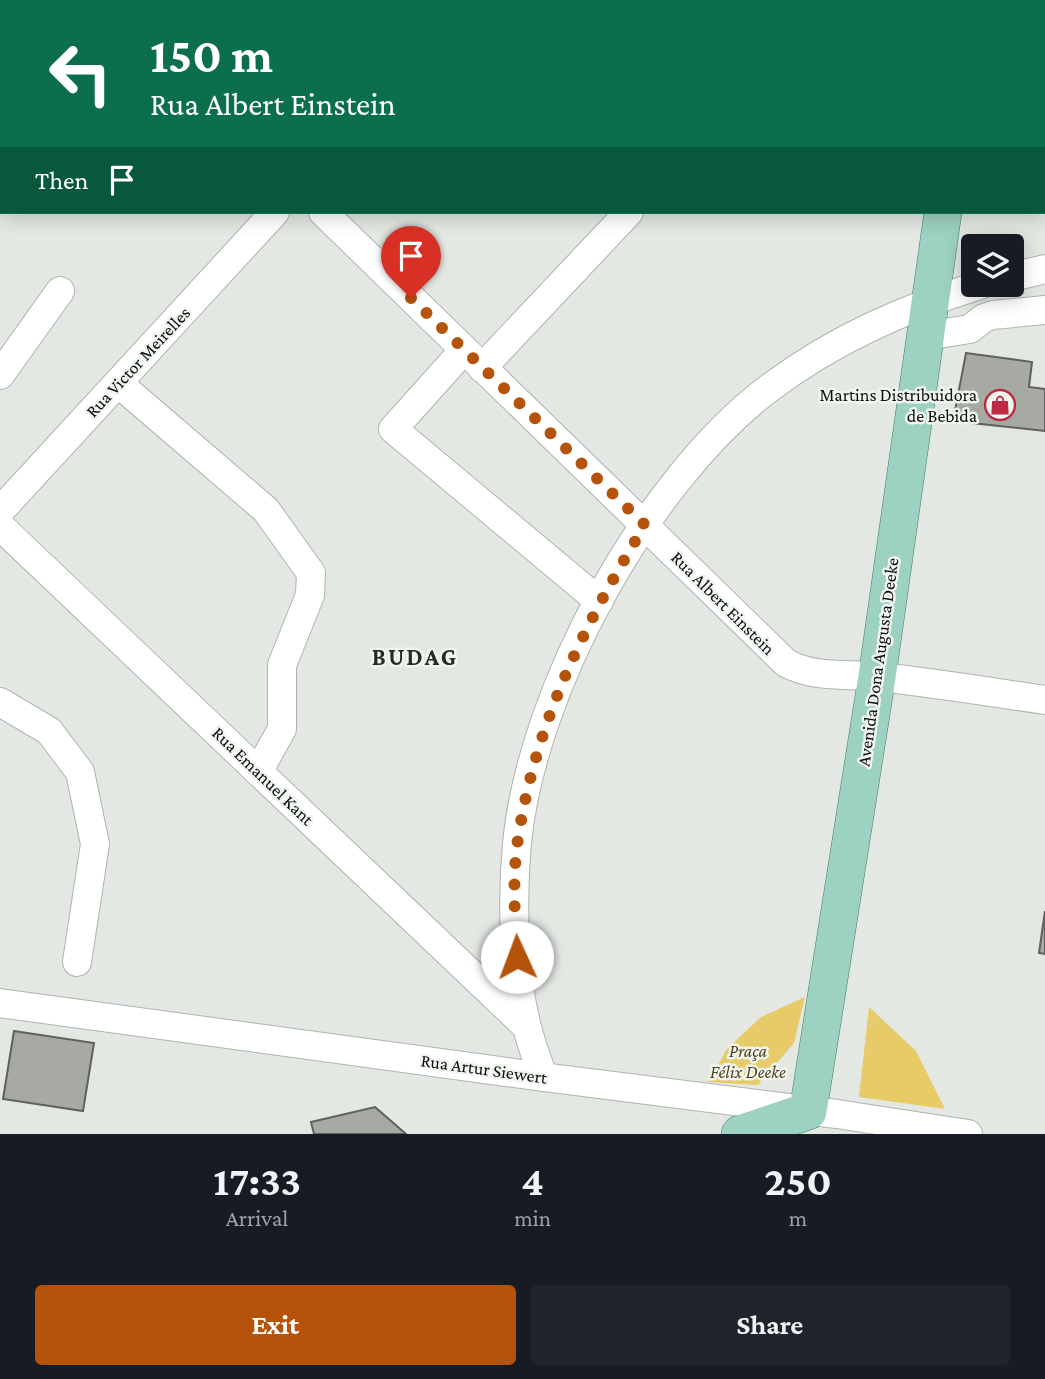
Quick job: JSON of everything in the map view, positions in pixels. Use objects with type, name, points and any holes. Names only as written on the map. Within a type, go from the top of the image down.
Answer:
[{"type":"main road","name":"Avenida Dona Augusta Deeke","points":[[808,1111],[877,677],[943,214]]},
{"type":"main road","points":[[740,1134],[808,1111]]},
{"type":"street","name":"Rua Victor Meirelles","points":[[0,511],[273,214]]},
{"type":"street","name":"Rua Albert Einstein","points":[[325,214],[786,663],[820,675],[877,677],[1045,700]]},
{"type":"street","points":[[599,601],[393,429],[473,359],[627,214]]},
{"type":"street","points":[[1024,274],[1045,269]]},
{"type":"street","points":[[0,375],[60,291]]},
{"type":"street","points":[[928,318],[961,297]]},
{"type":"street","points":[[543,1077],[526,1026],[519,981],[516,932],[517,842],[532,768],[547,718],[599,601],[645,525],[669,490],[713,438],[766,391],[817,355],[871,325],[928,318],[970,329],[984,318],[993,315],[1045,310]]},
{"type":"street","points":[[118,383],[267,510],[311,573],[310,595],[282,665],[282,729],[258,772]]},
{"type":"street","name":"Rua Emanuel Kant","points":[[0,526],[526,1026]]},
{"type":"street","points":[[0,702],[49,731],[80,772],[95,844],[77,962]]},
{"type":"street","name":"Rua Artur Siewert","points":[[0,1003],[968,1134]]},
{"type":"green space","name":"Praça Félix Deeke","points":[[805,997],[794,1043],[758,1085],[708,1082],[727,1049],[761,1017]]},
{"type":"green space","points":[[869,1007],[916,1051],[945,1109],[859,1097]]},
{"type":"building","name":"Martins Distribuidora de Bebida","points":[[966,353],[1032,362],[1029,387],[1045,389],[1045,431],[953,421]]},
{"type":"building","points":[[1045,911],[1045,954],[1039,953]]},
{"type":"building","points":[[14,1031],[94,1043],[83,1111],[3,1099]]},
{"type":"building","points":[[375,1107],[406,1134],[314,1134],[311,1122]]},
{"type":"place","name":"Martins Distribuidora de Bebida","points":[[1000,405]]},
{"type":"district","name":"BUDAG","points":[[415,656]]},
{"type":"route","points":[[411,298],[645,525],[599,601],[571,661],[547,718],[532,768],[517,842],[517,957]]}]
